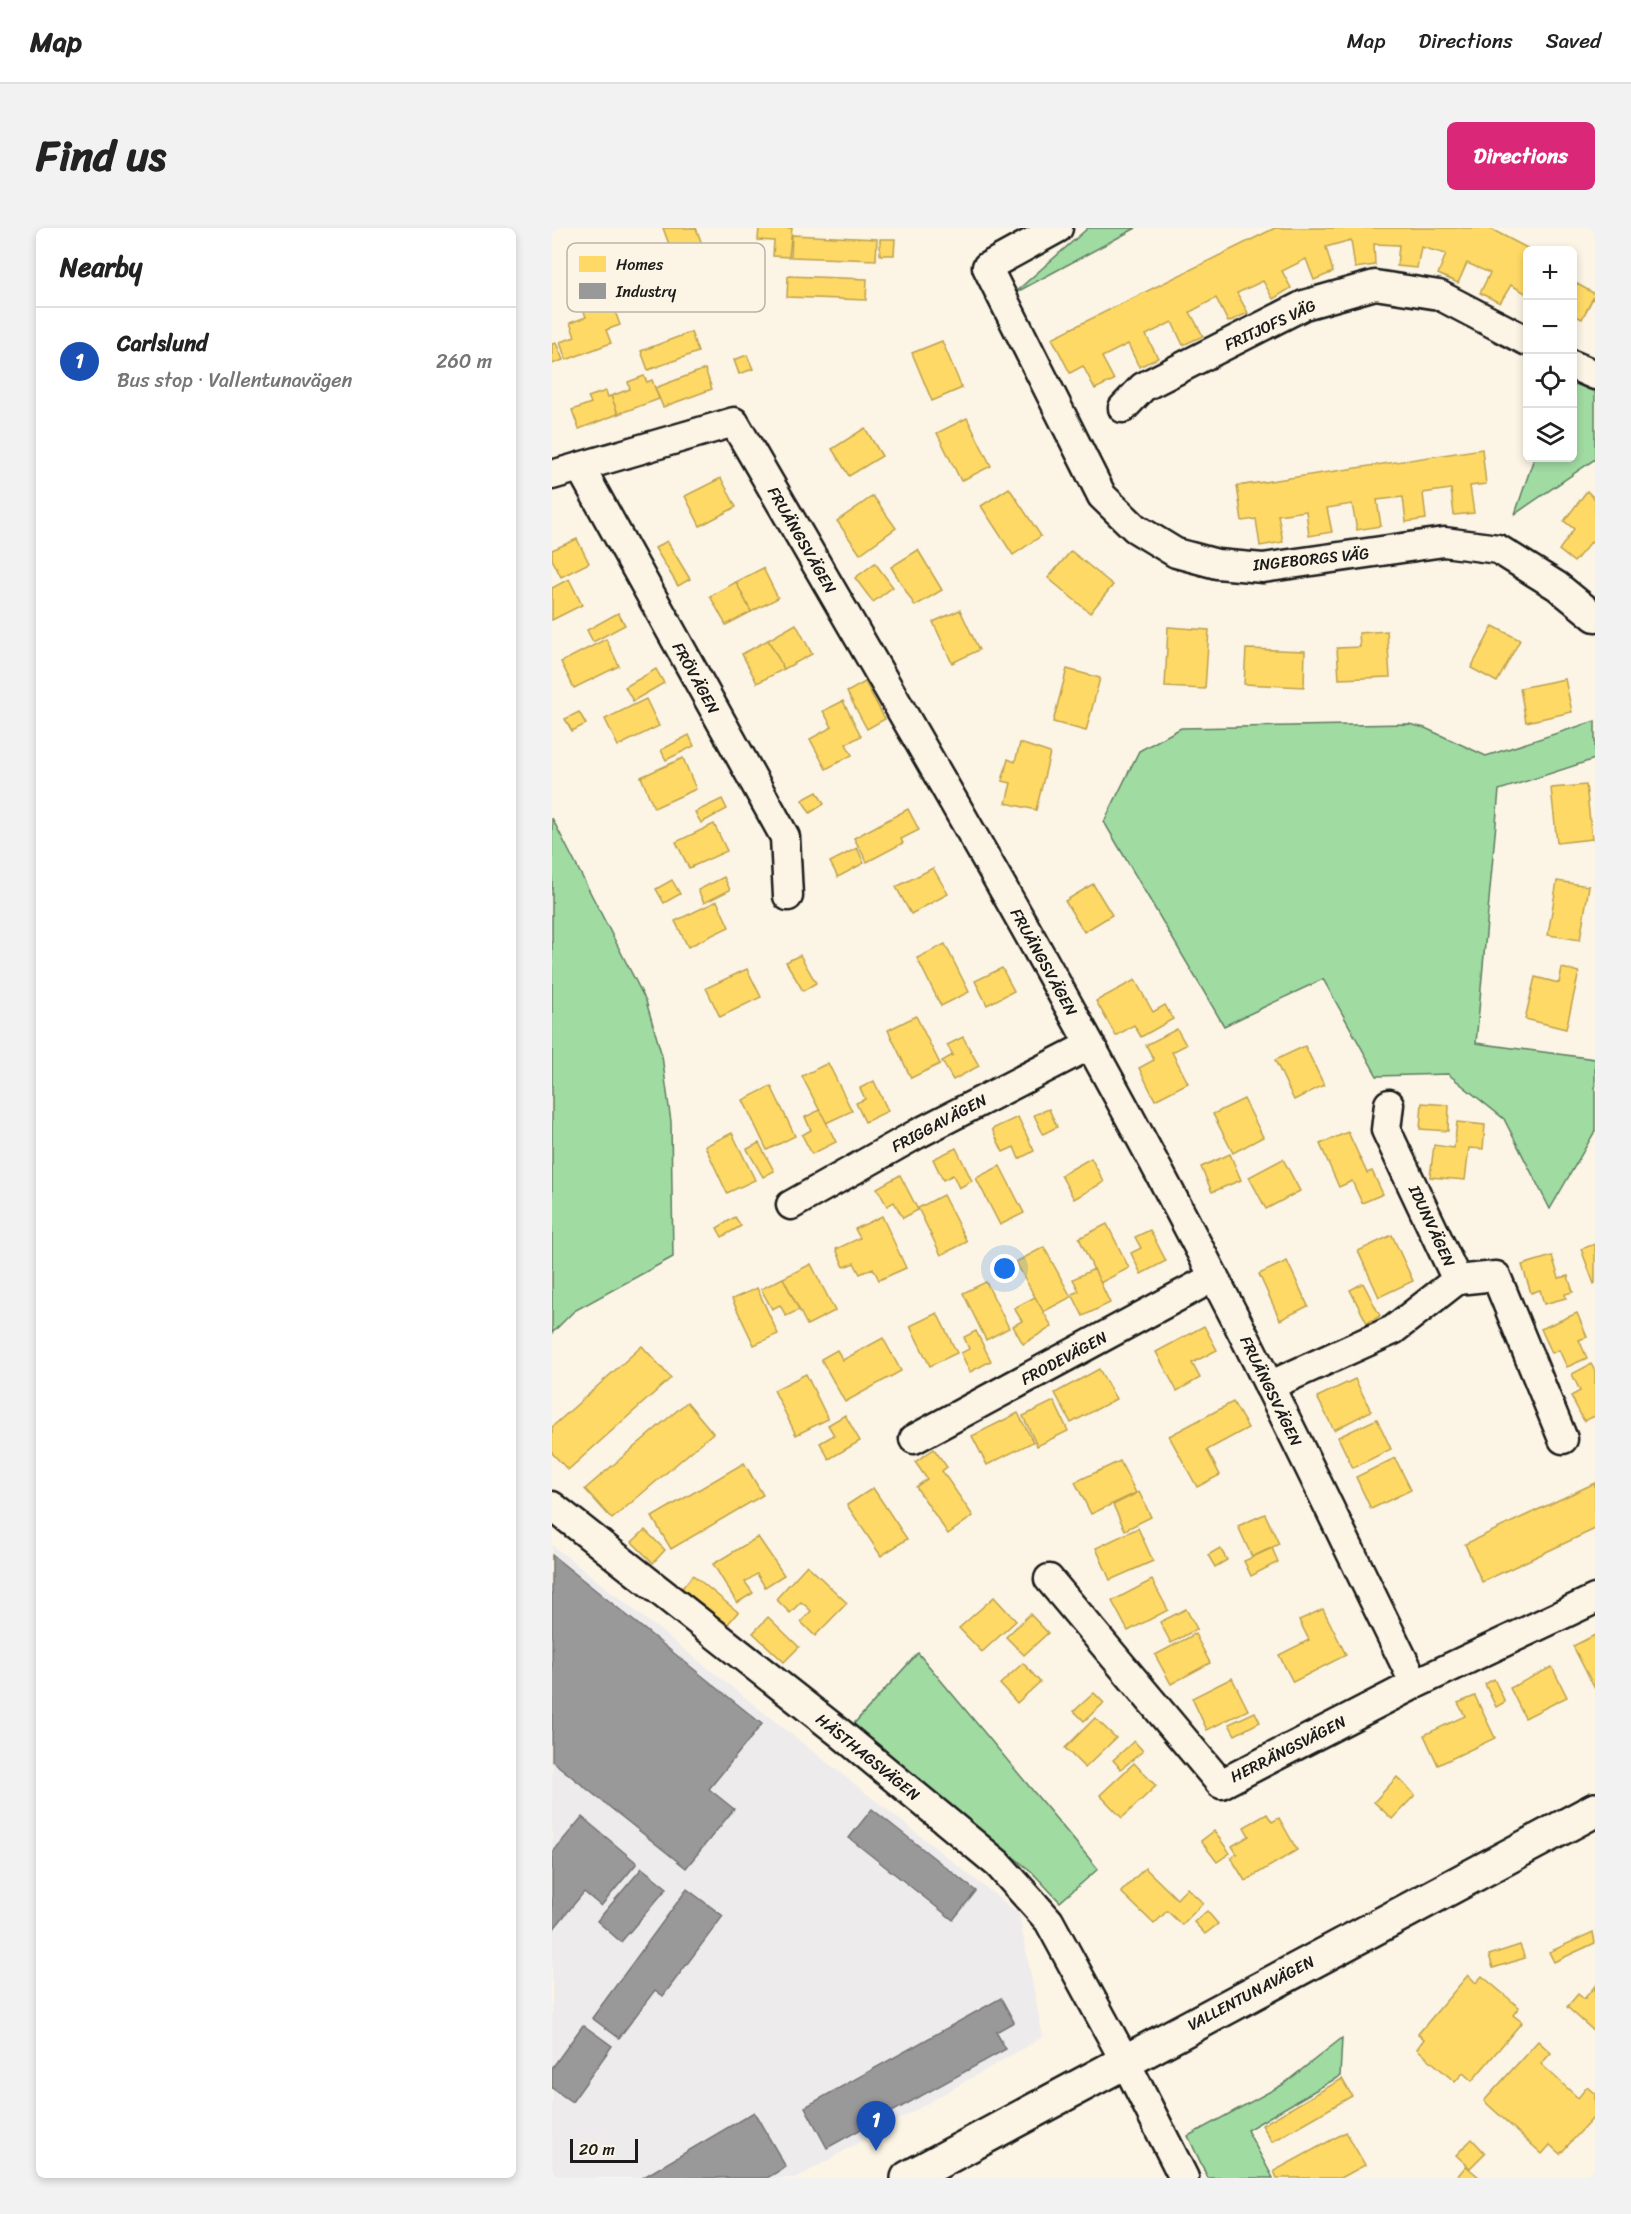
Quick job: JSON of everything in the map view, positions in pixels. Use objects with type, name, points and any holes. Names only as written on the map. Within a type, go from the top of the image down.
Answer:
[{"type":"main road","name":"VALLENTUNAVÄGEN","points":[[908,2178],[1595,1810]]},
{"type":"street","name":"INGEBORGS VÄG","points":[[1058,228],[987,267],[1102,496],[1134,528],[1176,553],[1217,564],[1263,568],[1444,542],[1498,549],[1557,586],[1595,617]]},
{"type":"street","name":"FRITJOFS VÄG","points":[[1123,408],[1143,387],[1304,305],[1375,285],[1439,295],[1523,339]]},
{"type":"street","points":[[1577,367],[1595,375]]},
{"type":"street","name":"FRUÄNGSVÄGEN","points":[[552,475],[734,422],[957,807],[1090,1045],[1214,1277],[1415,1684]]},
{"type":"street","name":"FRÖVÄGEN","points":[[579,467],[785,837],[788,896]]},
{"type":"street","name":"FRIGGAVÄGEN","points":[[791,1205],[917,1134],[1090,1045]]},
{"type":"street","name":"IDUNVÄGEN","points":[[1269,1386],[1393,1330],[1457,1280],[1386,1130],[1389,1104]]},
{"type":"street","points":[[1457,1280],[1496,1275],[1563,1439]]},
{"type":"street","name":"FRODEVÄGEN","points":[[914,1439],[1214,1277]]},
{"type":"street","name":"HÄSTHAGSVÄGEN","points":[[552,1506],[840,1733],[998,1864],[1049,1921],[1125,2061],[1184,2178]]},
{"type":"street","name":"HERRÄNGSVÄGEN","points":[[1049,1579],[1221,1784],[1415,1684],[1595,1599]]},
{"type":"shaded area","points":[[552,1545],[1019,1914],[1043,2037],[797,2178],[552,2178]]},
{"type":"green space","points":[[1088,228],[1136,228],[1013,294]]},
{"type":"green space","points":[[1580,376],[1595,385],[1595,459],[1515,514],[1533,462],[1577,462],[1577,381]]},
{"type":"green space","points":[[1595,721],[1595,759],[1499,790],[1476,1043],[1595,1059],[1595,1131],[1550,1209],[1504,1119],[1448,1074],[1377,1076],[1323,979],[1224,1026],[1104,822],[1139,751],[1181,728],[1409,724],[1425,728],[1486,756]]},
{"type":"green space","points":[[552,818],[646,1001],[662,1056],[671,1122],[673,1257],[574,1311],[552,1333]]},
{"type":"green space","points":[[918,1653],[1098,1869],[1060,1902],[1031,1871],[850,1728]]},
{"type":"green space","points":[[1342,2038],[1340,2076],[1247,2130],[1273,2178],[1208,2178],[1188,2136],[1282,2085]]},
{"type":"building: Homes","points":[[663,228],[696,228],[702,243],[669,243]]},
{"type":"building: Homes","points":[[759,228],[792,228],[789,257],[773,256],[774,241],[758,240]]},
{"type":"building: Homes","points":[[1275,228],[1489,228],[1523,246],[1523,292],[1511,285],[1500,303],[1480,293],[1490,273],[1467,263],[1458,283],[1438,274],[1446,254],[1421,247],[1417,268],[1397,266],[1399,245],[1374,244],[1375,265],[1355,268],[1351,240],[1326,247],[1333,272],[1314,280],[1306,259],[1282,271],[1291,288],[1273,299],[1263,281],[1237,293],[1248,313],[1228,322],[1216,298],[1190,312],[1203,336],[1183,345],[1172,322],[1146,335],[1158,358],[1139,367],[1128,344],[1102,357],[1114,380],[1095,389],[1083,366],[1070,373],[1052,338]]},
{"type":"building: Homes","points":[[792,235],[877,239],[876,260],[791,257]]},
{"type":"building: Homes","points":[[880,239],[895,239],[894,255],[880,255]]},
{"type":"building: Homes","points":[[788,276],[867,279],[866,300],[787,297]]},
{"type":"building: Homes","points":[[1577,284],[1595,294],[1582,319],[1577,316]]},
{"type":"building: Homes","points":[[584,312],[615,312],[620,325],[606,330],[611,343],[566,360],[560,342],[575,337],[570,323],[586,317]]},
{"type":"building: Homes","points":[[691,332],[698,352],[648,370],[641,351]]},
{"type":"building: Homes","points":[[942,341],[962,388],[932,401],[912,353]]},
{"type":"building: Homes","points":[[556,343],[563,360],[552,364],[552,344]]},
{"type":"building: Homes","points":[[747,355],[753,369],[739,374],[734,360]]},
{"type":"building: Homes","points":[[705,369],[712,389],[663,407],[655,388]]},
{"type":"building: Homes","points":[[644,376],[647,382],[652,380],[659,399],[618,414],[611,396],[630,389],[628,382]]},
{"type":"building: Homes","points":[[606,391],[608,397],[611,396],[618,414],[579,429],[572,410],[591,403],[588,397]]},
{"type":"building: Homes","points":[[967,418],[991,466],[961,481],[937,433]]},
{"type":"building: Homes","points":[[865,428],[882,456],[849,476],[832,449]]},
{"type":"building: Homes","points":[[1482,449],[1486,484],[1470,486],[1474,513],[1454,515],[1451,489],[1423,493],[1426,519],[1406,522],[1403,497],[1377,500],[1381,526],[1357,530],[1352,504],[1327,508],[1332,532],[1309,536],[1306,511],[1278,515],[1283,542],[1260,546],[1256,519],[1242,521],[1237,486]]},
{"type":"building: Homes","points":[[721,478],[736,507],[700,526],[685,496]]},
{"type":"building: Homes","points":[[1009,488],[1041,536],[1013,555],[981,506]]},
{"type":"building: Homes","points":[[1587,491],[1595,499],[1595,546],[1591,542],[1574,562],[1559,550],[1574,529],[1564,521]]},
{"type":"building: Homes","points":[[873,496],[896,528],[860,554],[837,521]]},
{"type":"building: Homes","points":[[577,539],[589,563],[561,577],[552,559],[552,550]]},
{"type":"building: Homes","points":[[667,541],[690,579],[678,586],[655,548]]},
{"type":"building: Homes","points":[[918,550],[942,590],[915,606],[891,567]]},
{"type":"building: Homes","points":[[1071,551],[1113,585],[1090,613],[1048,578]]},
{"type":"building: Homes","points":[[875,563],[893,587],[873,602],[855,578]]},
{"type":"building: Homes","points":[[763,568],[778,598],[751,612],[736,582]]},
{"type":"building: Homes","points":[[569,579],[582,605],[552,620],[552,588]]},
{"type":"building: Homes","points":[[736,582],[751,612],[726,625],[710,596]]},
{"type":"building: Homes","points":[[960,610],[979,650],[952,663],[933,622]]},
{"type":"building: Homes","points":[[618,613],[625,625],[593,642],[587,630]]},
{"type":"building: Homes","points":[[796,624],[812,654],[784,669],[768,640]]},
{"type":"building: Homes","points":[[1493,626],[1520,640],[1497,682],[1471,668]]},
{"type":"building: Homes","points":[[1168,627],[1209,630],[1205,689],[1165,687]]},
{"type":"building: Homes","points":[[1387,631],[1390,677],[1339,679],[1337,648],[1360,647],[1359,633]]},
{"type":"building: Homes","points":[[606,639],[619,666],[574,688],[561,662]]},
{"type":"building: Homes","points":[[768,640],[784,669],[757,683],[742,654]]},
{"type":"building: Homes","points":[[1246,649],[1305,651],[1304,687],[1244,684]]},
{"type":"building: Homes","points":[[656,669],[664,683],[633,701],[625,687]]},
{"type":"building: Homes","points":[[1067,669],[1100,678],[1086,731],[1053,722]]},
{"type":"building: Homes","points":[[1565,679],[1572,712],[1526,722],[1520,688]]},
{"type":"building: Homes","points":[[865,682],[885,719],[867,729],[847,692]]},
{"type":"building: Homes","points":[[646,699],[659,726],[618,746],[605,719]]},
{"type":"building: Homes","points":[[843,701],[861,736],[846,744],[852,755],[826,769],[810,739],[832,727],[823,711]]},
{"type":"building: Homes","points":[[579,712],[586,724],[572,731],[565,719]]},
{"type":"building: Homes","points":[[689,735],[694,746],[666,760],[661,750]]},
{"type":"building: Homes","points":[[1020,743],[1050,753],[1036,810],[1006,803],[1011,783],[1002,781],[1008,759],[1015,762]]},
{"type":"building: Homes","points":[[683,758],[696,789],[654,808],[641,777]]},
{"type":"building: Homes","points":[[1586,785],[1592,839],[1557,843],[1551,788]]},
{"type":"building: Homes","points":[[817,792],[824,804],[810,813],[802,800]]},
{"type":"building: Homes","points":[[722,799],[727,809],[701,823],[695,812]]},
{"type":"building: Homes","points":[[908,809],[919,830],[901,839],[903,843],[867,862],[854,838]]},
{"type":"building: Homes","points":[[714,824],[727,851],[689,868],[676,842]]},
{"type":"building: Homes","points":[[857,848],[864,863],[838,877],[830,862]]},
{"type":"building: Homes","points":[[933,868],[948,894],[911,914],[896,887]]},
{"type":"building: Homes","points":[[724,877],[730,890],[704,903],[698,890]]},
{"type":"building: Homes","points":[[672,880],[680,894],[664,903],[656,889]]},
{"type":"building: Homes","points":[[1557,881],[1589,886],[1580,940],[1548,935]]},
{"type":"building: Homes","points":[[1093,884],[1112,915],[1084,932],[1065,901]]},
{"type":"building: Homes","points":[[717,901],[729,927],[688,947],[675,921]]},
{"type":"building: Homes","points":[[945,944],[969,992],[941,1006],[917,958]]},
{"type":"building: Homes","points":[[800,955],[816,983],[803,991],[786,962]]},
{"type":"building: Homes","points":[[1002,968],[1014,991],[987,1005],[975,981]]},
{"type":"building: Homes","points":[[1562,968],[1579,972],[1566,1029],[1525,1019],[1535,977],[1559,983]]},
{"type":"building: Homes","points":[[747,969],[761,997],[720,1017],[706,988]]},
{"type":"building: Homes","points":[[1135,980],[1153,1012],[1165,1005],[1173,1019],[1141,1037],[1134,1025],[1116,1036],[1096,1001]]},
{"type":"building: Homes","points":[[916,1016],[940,1064],[911,1078],[888,1030]]},
{"type":"building: Homes","points":[[1177,1029],[1186,1045],[1172,1052],[1188,1083],[1155,1100],[1139,1068],[1154,1060],[1146,1045]]},
{"type":"building: Homes","points":[[963,1037],[979,1066],[953,1080],[942,1061],[953,1055],[947,1045]]},
{"type":"building: Homes","points":[[1305,1046],[1324,1085],[1294,1100],[1275,1060]]},
{"type":"building: Homes","points":[[828,1063],[852,1111],[826,1123],[802,1076]]},
{"type":"building: Homes","points":[[874,1081],[888,1111],[865,1122],[856,1103],[865,1099],[860,1088]]},
{"type":"building: Homes","points":[[771,1086],[795,1136],[767,1150],[743,1100]]},
{"type":"building: Homes","points":[[1244,1099],[1263,1137],[1233,1153],[1213,1114]]},
{"type":"building: Homes","points":[[1422,1103],[1449,1105],[1448,1131],[1420,1129]]},
{"type":"building: Homes","points":[[1049,1109],[1057,1127],[1043,1134],[1034,1115]]},
{"type":"building: Homes","points":[[820,1110],[836,1142],[812,1154],[802,1135],[811,1130],[805,1117]]},
{"type":"building: Homes","points":[[1018,1117],[1034,1151],[1019,1159],[1014,1147],[1003,1152],[992,1129]]},
{"type":"building: Homes","points":[[1457,1122],[1485,1125],[1483,1149],[1469,1148],[1465,1180],[1430,1177],[1434,1145],[1454,1148]]},
{"type":"building: Homes","points":[[1348,1132],[1367,1173],[1372,1171],[1383,1194],[1362,1203],[1352,1181],[1339,1187],[1320,1144]]},
{"type":"building: Homes","points":[[732,1133],[755,1180],[727,1193],[705,1146]]},
{"type":"building: Homes","points":[[759,1143],[774,1171],[763,1177],[747,1149]]},
{"type":"building: Homes","points":[[956,1148],[972,1181],[959,1188],[953,1175],[943,1180],[933,1159]]},
{"type":"building: Homes","points":[[1230,1154],[1241,1180],[1212,1192],[1201,1167]]},
{"type":"building: Homes","points":[[1091,1158],[1104,1182],[1074,1199],[1061,1175]]},
{"type":"building: Homes","points":[[1283,1159],[1300,1191],[1266,1209],[1249,1177]]},
{"type":"building: Homes","points":[[1000,1166],[1024,1213],[1000,1225],[976,1178]]},
{"type":"building: Homes","points":[[900,1175],[918,1210],[903,1218],[894,1202],[887,1206],[877,1188]]},
{"type":"building: Homes","points":[[943,1195],[967,1242],[941,1255],[918,1208]]},
{"type":"building: Homes","points":[[882,1216],[906,1268],[879,1280],[873,1268],[860,1274],[854,1263],[844,1267],[836,1249],[860,1238],[855,1229]]},
{"type":"building: Homes","points":[[735,1217],[741,1226],[722,1237],[717,1228]]},
{"type":"building: Homes","points":[[1107,1224],[1129,1268],[1100,1283],[1079,1238]]},
{"type":"building: Homes","points":[[1150,1230],[1166,1261],[1141,1274],[1131,1253],[1141,1248],[1135,1237]]},
{"type":"building: Homes","points":[[1392,1235],[1413,1281],[1379,1297],[1358,1251]]},
{"type":"building: Homes","points":[[1595,1244],[1595,1283],[1594,1284],[1581,1249]]},
{"type":"building: Homes","points":[[1044,1247],[1071,1297],[1043,1312],[1016,1262]]},
{"type":"building: Homes","points":[[1552,1256],[1559,1278],[1568,1276],[1573,1292],[1565,1294],[1566,1298],[1544,1304],[1540,1290],[1531,1293],[1522,1265]]},
{"type":"building: Homes","points":[[1287,1261],[1308,1306],[1280,1320],[1259,1274]]},
{"type":"building: Homes","points":[[811,1264],[835,1311],[807,1325],[783,1278]]},
{"type":"building: Homes","points":[[1094,1269],[1110,1303],[1083,1316],[1072,1294],[1079,1291],[1073,1279]]},
{"type":"building: Homes","points":[[783,1278],[799,1310],[786,1316],[780,1305],[772,1309],[761,1289]]},
{"type":"building: Homes","points":[[986,1282],[1009,1328],[986,1340],[963,1293]]},
{"type":"building: Homes","points":[[1363,1283],[1380,1316],[1367,1323],[1350,1290]]},
{"type":"building: Homes","points":[[757,1288],[778,1334],[754,1345],[732,1299]]},
{"type":"building: Homes","points":[[1035,1297],[1052,1327],[1023,1344],[1013,1326],[1022,1321],[1014,1308]]},
{"type":"building: Homes","points":[[937,1313],[957,1353],[930,1366],[910,1326]]},
{"type":"building: Homes","points":[[1577,1313],[1587,1337],[1579,1340],[1587,1358],[1567,1367],[1559,1350],[1552,1353],[1541,1329]]},
{"type":"building: Homes","points":[[1204,1326],[1217,1350],[1192,1363],[1200,1378],[1177,1391],[1156,1352]]},
{"type":"building: Homes","points":[[976,1331],[991,1361],[970,1372],[961,1353],[969,1349],[964,1337]]},
{"type":"building: Homes","points":[[883,1338],[901,1371],[845,1402],[821,1359],[837,1350],[843,1360]]},
{"type":"building: Homes","points":[[642,1346],[671,1378],[568,1470],[552,1453],[552,1427]]},
{"type":"building: Homes","points":[[1591,1364],[1595,1371],[1595,1416],[1584,1421],[1571,1396],[1580,1391],[1572,1374]]},
{"type":"building: Homes","points":[[1099,1369],[1116,1399],[1071,1423],[1055,1393]]},
{"type":"building: Homes","points":[[806,1374],[828,1419],[796,1435],[774,1390]]},
{"type":"building: Homes","points":[[1355,1379],[1371,1411],[1334,1430],[1317,1397]]},
{"type":"building: Homes","points":[[1054,1401],[1068,1431],[1037,1446],[1023,1416]]},
{"type":"building: Homes","points":[[687,1402],[713,1433],[612,1519],[585,1489]]},
{"type":"building: Homes","points":[[1233,1402],[1248,1428],[1207,1450],[1220,1475],[1197,1487],[1169,1436]]},
{"type":"building: Homes","points":[[1018,1413],[1033,1442],[987,1465],[972,1436]]},
{"type":"building: Homes","points":[[845,1415],[860,1441],[829,1459],[820,1443],[834,1435],[828,1425]]},
{"type":"building: Homes","points":[[1377,1419],[1391,1449],[1353,1468],[1338,1437]]},
{"type":"building: Homes","points":[[934,1449],[947,1467],[942,1471],[973,1516],[948,1534],[916,1487],[927,1479],[915,1462]]},
{"type":"building: Homes","points":[[1395,1458],[1411,1490],[1371,1509],[1356,1477]]},
{"type":"building: Homes","points":[[1120,1461],[1136,1493],[1091,1514],[1075,1482]]},
{"type":"building: Homes","points":[[744,1463],[763,1495],[671,1549],[652,1517]]},
{"type":"building: Homes","points":[[1595,1483],[1595,1529],[1482,1582],[1465,1544]]},
{"type":"building: Homes","points":[[873,1488],[907,1539],[881,1556],[847,1505]]},
{"type":"building: Homes","points":[[1139,1492],[1151,1517],[1125,1530],[1113,1505]]},
{"type":"building: Homes","points":[[1265,1514],[1279,1544],[1252,1557],[1238,1526]]},
{"type":"building: Homes","points":[[1138,1528],[1153,1561],[1110,1580],[1096,1548]]},
{"type":"building: Homes","points":[[645,1530],[665,1550],[653,1563],[632,1542]]},
{"type":"building: Homes","points":[[758,1537],[784,1575],[765,1587],[757,1574],[745,1582],[753,1593],[737,1603],[713,1564]]},
{"type":"building: Homes","points":[[1220,1548],[1227,1560],[1215,1567],[1208,1555]]},
{"type":"building: Homes","points":[[1272,1548],[1278,1562],[1251,1576],[1244,1561]]},
{"type":"building: Homes","points":[[807,1565],[847,1603],[815,1636],[801,1622],[811,1611],[807,1607],[801,1602],[790,1613],[776,1599]]},
{"type":"building: Homes","points":[[693,1575],[738,1612],[727,1625],[682,1588]]},
{"type":"building: Homes","points":[[1152,1580],[1168,1610],[1128,1631],[1112,1601]]},
{"type":"building: Homes","points":[[994,1597],[1016,1621],[982,1652],[959,1628]]},
{"type":"building: Homes","points":[[1186,1609],[1197,1629],[1171,1643],[1160,1622]]},
{"type":"building: Homes","points":[[1323,1609],[1346,1655],[1293,1682],[1279,1655],[1309,1640],[1299,1620]]},
{"type":"building: Homes","points":[[1030,1614],[1048,1633],[1024,1655],[1006,1637]]},
{"type":"building: Homes","points":[[768,1617],[799,1647],[784,1662],[753,1633]]},
{"type":"building: Homes","points":[[1195,1634],[1210,1663],[1171,1684],[1155,1655]]},
{"type":"building: Homes","points":[[1595,1635],[1595,1689],[1573,1646]]},
{"type":"building: Homes","points":[[1023,1663],[1040,1682],[1017,1703],[1000,1684]]},
{"type":"building: Homes","points":[[1552,1667],[1567,1697],[1525,1718],[1510,1688]]},
{"type":"building: Homes","points":[[1232,1678],[1248,1710],[1207,1730],[1192,1698]]},
{"type":"building: Homes","points":[[1494,1679],[1505,1702],[1496,1707],[1485,1684]]},
{"type":"building: Homes","points":[[1094,1693],[1104,1703],[1084,1721],[1074,1711]]},
{"type":"building: Homes","points":[[1475,1696],[1495,1738],[1438,1765],[1424,1735],[1465,1716],[1458,1703]]},
{"type":"building: Homes","points":[[1255,1712],[1260,1722],[1235,1735],[1229,1724]]},
{"type":"building: Homes","points":[[1095,1718],[1116,1738],[1085,1768],[1065,1748]]},
{"type":"building: Homes","points":[[1134,1741],[1143,1751],[1121,1769],[1113,1760]]},
{"type":"building: Homes","points":[[1134,1763],[1156,1786],[1122,1818],[1100,1795]]},
{"type":"building: Homes","points":[[1397,1777],[1415,1795],[1392,1819],[1374,1802]]},
{"type":"building: Homes","points":[[1267,1814],[1272,1822],[1279,1818],[1297,1850],[1245,1881],[1231,1858],[1237,1854],[1232,1846],[1249,1836],[1244,1827]]},
{"type":"building: Homes","points":[[1214,1831],[1230,1853],[1217,1862],[1201,1841]]},
{"type":"building: Homes","points":[[1145,1868],[1177,1899],[1187,1888],[1203,1903],[1182,1925],[1167,1911],[1154,1924],[1121,1892]]},
{"type":"building: Homes","points":[[1207,1911],[1218,1924],[1205,1934],[1194,1922]]},
{"type":"building: Homes","points":[[1593,1932],[1595,1943],[1554,1962],[1549,1952]]},
{"type":"building: Homes","points":[[1520,1945],[1525,1958],[1493,1968],[1489,1955]]},
{"type":"building: Homes","points":[[1468,1975],[1476,1983],[1482,1976],[1519,2007],[1513,2015],[1522,2022],[1472,2081],[1463,2073],[1455,2082],[1417,2049],[1424,2039],[1418,2034]]},
{"type":"building: Homes","points":[[1595,1986],[1595,2032],[1567,2007],[1578,1994],[1584,1999]]},
{"type":"building: Homes","points":[[1538,2041],[1551,2053],[1541,2064],[1578,2098],[1587,2087],[1595,2094],[1595,2116],[1560,2154],[1550,2145],[1542,2154],[1484,2101]]},
{"type":"building: Homes","points":[[1342,2079],[1352,2096],[1272,2142],[1262,2125]]},
{"type":"building: Homes","points":[[1346,2132],[1365,2165],[1341,2178],[1277,2178],[1274,2171]]},
{"type":"building: Homes","points":[[1472,2139],[1485,2153],[1470,2168],[1456,2155]]},
{"type":"building: Homes","points":[[1466,2166],[1480,2178],[1456,2178]]},
{"type":"building: Industry","points":[[552,1555],[762,1724],[709,1789],[734,1809],[686,1868],[552,1761]]},
{"type":"building: Industry","points":[[872,1809],[976,1891],[953,1920],[849,1838]]},
{"type":"building: Industry","points":[[582,1817],[637,1863],[601,1906],[584,1892],[552,1931],[552,1853]]},
{"type":"building: Industry","points":[[642,1868],[667,1888],[621,1942],[597,1921]]},
{"type":"building: Industry","points":[[687,1889],[723,1916],[663,1996],[655,1990],[619,2038],[592,2018]]},
{"type":"building: Industry","points":[[1001,1998],[1014,2022],[996,2032],[1006,2049],[827,2148],[805,2107]]},
{"type":"building: Industry","points":[[583,2025],[612,2046],[572,2102],[552,2088],[552,2068]]},
{"type":"building: Industry","points":[[754,2112],[786,2167],[767,2178],[642,2178]]},
{"type":"place","name":"Carlslund","points":[[876,2151]]}]
